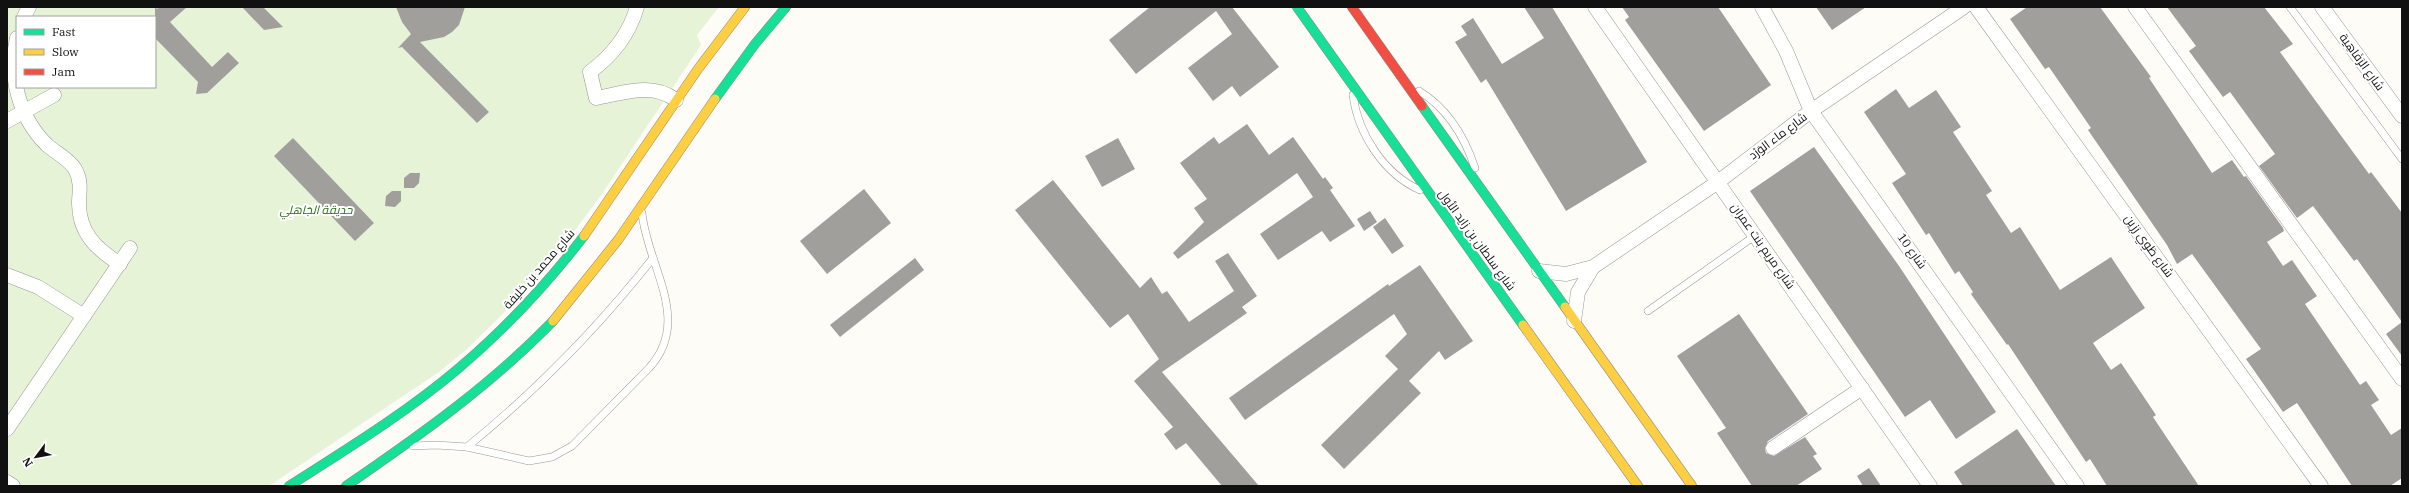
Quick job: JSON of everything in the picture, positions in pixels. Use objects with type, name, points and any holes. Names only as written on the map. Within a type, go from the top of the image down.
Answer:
[{"type":"main road","name":"شارع محمد بن خليفة","points":[[289,486],[394,417],[479,351],[504,327],[540,289],[590,228],[676,100],[745,7]]},
{"type":"main road","points":[[346,486],[456,410],[528,346],[588,280],[641,208],[715,96],[762,34],[786,7]]},
{"type":"main road","name":"شارع سلطان بن زايد الأول","points":[[1297,7],[1638,486]]},
{"type":"main road","points":[[1352,7],[1692,486]]},
{"type":"street","points":[[24,16],[29,7]]},
{"type":"street","points":[[637,7],[633,21],[620,45],[590,72],[596,98],[651,89],[668,94],[676,100]]},
{"type":"street","name":"شارع مريم بنت عمران","points":[[1595,7],[1756,235],[1930,486]]},
{"type":"street","name":"شارع 10","points":[[1762,7],[1786,51],[1811,111],[2077,486]]},
{"type":"street","name":"شارع ماء الوَرْد","points":[[1539,271],[1566,274],[1593,268],[1718,182],[1811,111],[1964,7]]},
{"type":"street","name":"شارع طَوِي رَزِين","points":[[1976,7],[2321,486]]},
{"type":"street","points":[[2135,7],[2402,379]]},
{"type":"street","name":"شارع الرَفَاهِية","points":[[2322,7],[2402,116]]},
{"type":"street","points":[[16,48],[14,68],[16,83]]},
{"type":"street","points":[[17,88],[23,112],[38,136],[68,161],[75,169],[79,180],[80,209],[83,228],[98,250],[120,264]]},
{"type":"street","points":[[7,121],[54,95]]},
{"type":"street","points":[[7,429],[130,248]]},
{"type":"street","name":"شارع ماء الوَرْد","points":[[1574,321],[1578,292],[1593,268]]},
{"type":"street","points":[[7,275],[38,287],[84,316]]},
{"type":"street","points":[[1773,448],[1862,388]]},
{"type":"street","points":[[7,482],[13,486]]},
{"type":"lane","points":[[2290,7],[2402,159]]},
{"type":"lane","points":[[1352,85],[1359,120],[1376,152],[1398,177],[1429,193]]},
{"type":"lane","points":[[1408,86],[1429,97],[1451,121],[1470,153],[1476,170],[1476,182]]},
{"type":"lane","points":[[403,448],[436,444],[467,447],[517,460],[534,460],[552,457],[572,446],[649,368],[658,358],[664,345],[669,318],[667,303],[645,236],[641,208]]},
{"type":"lane","points":[[1648,311],[1756,235]]},
{"type":"lane","points":[[467,447],[502,419],[566,359],[606,315],[652,258]]},
{"type":"green space","name":"حديقة الجَاهلِي","points":[[7,7],[719,7],[697,35],[701,45],[602,194],[573,233],[518,299],[467,349],[439,372],[269,486],[7,486]]},
{"type":"building","points":[[155,7],[157,9],[160,7],[187,7],[170,22],[212,67],[228,52],[239,63],[207,93],[196,94],[198,82],[156,39]]},
{"type":"building","points":[[242,7],[263,7],[283,27],[264,30]]},
{"type":"building","points":[[396,7],[465,7],[459,25],[452,32],[444,37],[420,42],[489,112],[477,123],[402,47],[398,48],[411,34],[402,22]]},
{"type":"building","points":[[1150,7],[1232,7],[1279,67],[1240,97],[1232,86],[1213,101],[1188,68],[1232,34],[1216,11],[1136,74],[1109,40]]},
{"type":"building","points":[[1524,7],[1552,7],[1647,162],[1566,211],[1486,79],[1481,83],[1455,42],[1467,35],[1461,26],[1473,18],[1502,64],[1544,38]]},
{"type":"building","points":[[1622,7],[1718,7],[1771,85],[1704,131],[1625,20],[1629,17]]},
{"type":"building","points":[[1816,7],[1866,7],[1832,30]]},
{"type":"building","points":[[2027,7],[2100,7],[2151,77],[2149,78],[2212,173],[2232,160],[2244,177],[2246,176],[2284,231],[2267,242],[2283,266],[2292,260],[2317,296],[2305,304],[2360,385],[2366,381],[2379,400],[2371,405],[2391,435],[2402,428],[2402,478],[2390,486],[2352,486],[2297,403],[2283,412],[2246,359],[2261,349],[2192,254],[2177,264],[2167,245],[2088,130],[2091,128],[2049,67],[2045,69],[2010,19]]},
{"type":"building","points":[[2167,7],[2264,7],[2293,44],[2280,52],[2369,174],[2371,172],[2402,213],[2402,322],[2357,259],[2354,261],[2313,206],[2297,218],[2259,166],[2275,154],[2230,92],[2223,97],[2189,51],[2196,46]]},
{"type":"building","points":[[1896,89],[1909,108],[1936,90],[1961,127],[1953,132],[1992,191],[1986,195],[2011,233],[2020,227],[2060,290],[2111,257],[2145,308],[2093,343],[2111,370],[2121,363],[2156,415],[2153,417],[2199,486],[2107,486],[2090,459],[2086,462],[2008,344],[2007,345],[1971,294],[1973,292],[1959,271],[1955,274],[1929,233],[1926,235],[1892,183],[1906,174],[1864,112]]},
{"type":"building","points":[[1247,124],[1269,155],[1293,137],[1323,179],[1325,177],[1333,188],[1330,190],[1355,226],[1330,242],[1322,231],[1278,260],[1260,234],[1313,197],[1297,173],[1178,259],[1173,253],[1204,222],[1194,208],[1207,199],[1180,163],[1214,137],[1219,144]]},
{"type":"building","points":[[293,138],[374,223],[355,241],[274,156]]},
{"type":"building","points":[[1118,138],[1135,169],[1102,187],[1085,156]]},
{"type":"building","points":[[1814,147],[1899,266],[1996,412],[1956,439],[1930,400],[1905,417],[1750,191]]},
{"type":"building","points":[[410,173],[420,173],[419,183],[414,188],[404,188],[404,178]]},
{"type":"building","points":[[1053,180],[1140,288],[1151,277],[1162,294],[1167,291],[1189,322],[1234,291],[1215,261],[1228,253],[1257,296],[1242,307],[1247,313],[1162,372],[1259,486],[1222,486],[1186,443],[1176,450],[1164,434],[1173,427],[1134,381],[1159,359],[1128,314],[1110,328],[1015,210]]},
{"type":"building","points":[[864,189],[891,223],[827,274],[800,241]]},
{"type":"building","points":[[392,191],[401,191],[401,201],[395,207],[385,206],[386,196]]},
{"type":"building","points":[[1370,211],[1377,222],[1364,231],[1357,219]]},
{"type":"building","points":[[1385,218],[1404,246],[1392,254],[1373,227]]},
{"type":"building","points":[[915,258],[924,270],[840,337],[830,325]]},
{"type":"building","points":[[1420,265],[1473,341],[1445,360],[1439,351],[1409,381],[1421,393],[1344,469],[1321,445],[1398,369],[1385,356],[1407,334],[1394,314],[1245,420],[1229,398],[1388,284],[1389,286]]},
{"type":"building","points":[[1739,314],[1808,414],[1768,441],[1765,448],[1766,453],[1774,456],[1805,437],[1817,454],[1813,456],[1822,469],[1796,486],[1752,486],[1717,433],[1726,428],[1677,356]]},
{"type":"building","points":[[2402,322],[2402,356],[2386,334]]},
{"type":"building","points":[[2017,429],[2056,486],[1963,486],[1954,472]]},
{"type":"building","points":[[1869,468],[1881,486],[1863,486],[1857,476]]},
{"type":"traffic: fast","points":[[715,99],[755,44],[786,7]]},
{"type":"traffic: fast","points":[[1297,7],[1523,325]]},
{"type":"traffic: fast","points":[[1422,106],[1565,307]]},
{"type":"traffic: fast","points":[[289,486],[397,415],[459,368],[509,322],[584,236]]},
{"type":"traffic: fast","points":[[346,486],[454,409],[505,367],[553,321]]},
{"type":"traffic: slow","points":[[584,236],[698,69],[745,7]]},
{"type":"traffic: slow","points":[[553,321],[618,240],[715,99]]},
{"type":"traffic: slow","points":[[1565,307],[1692,486]]},
{"type":"traffic: slow","points":[[1523,325],[1638,486]]},
{"type":"traffic: jam","points":[[1352,7],[1422,106]]}]
